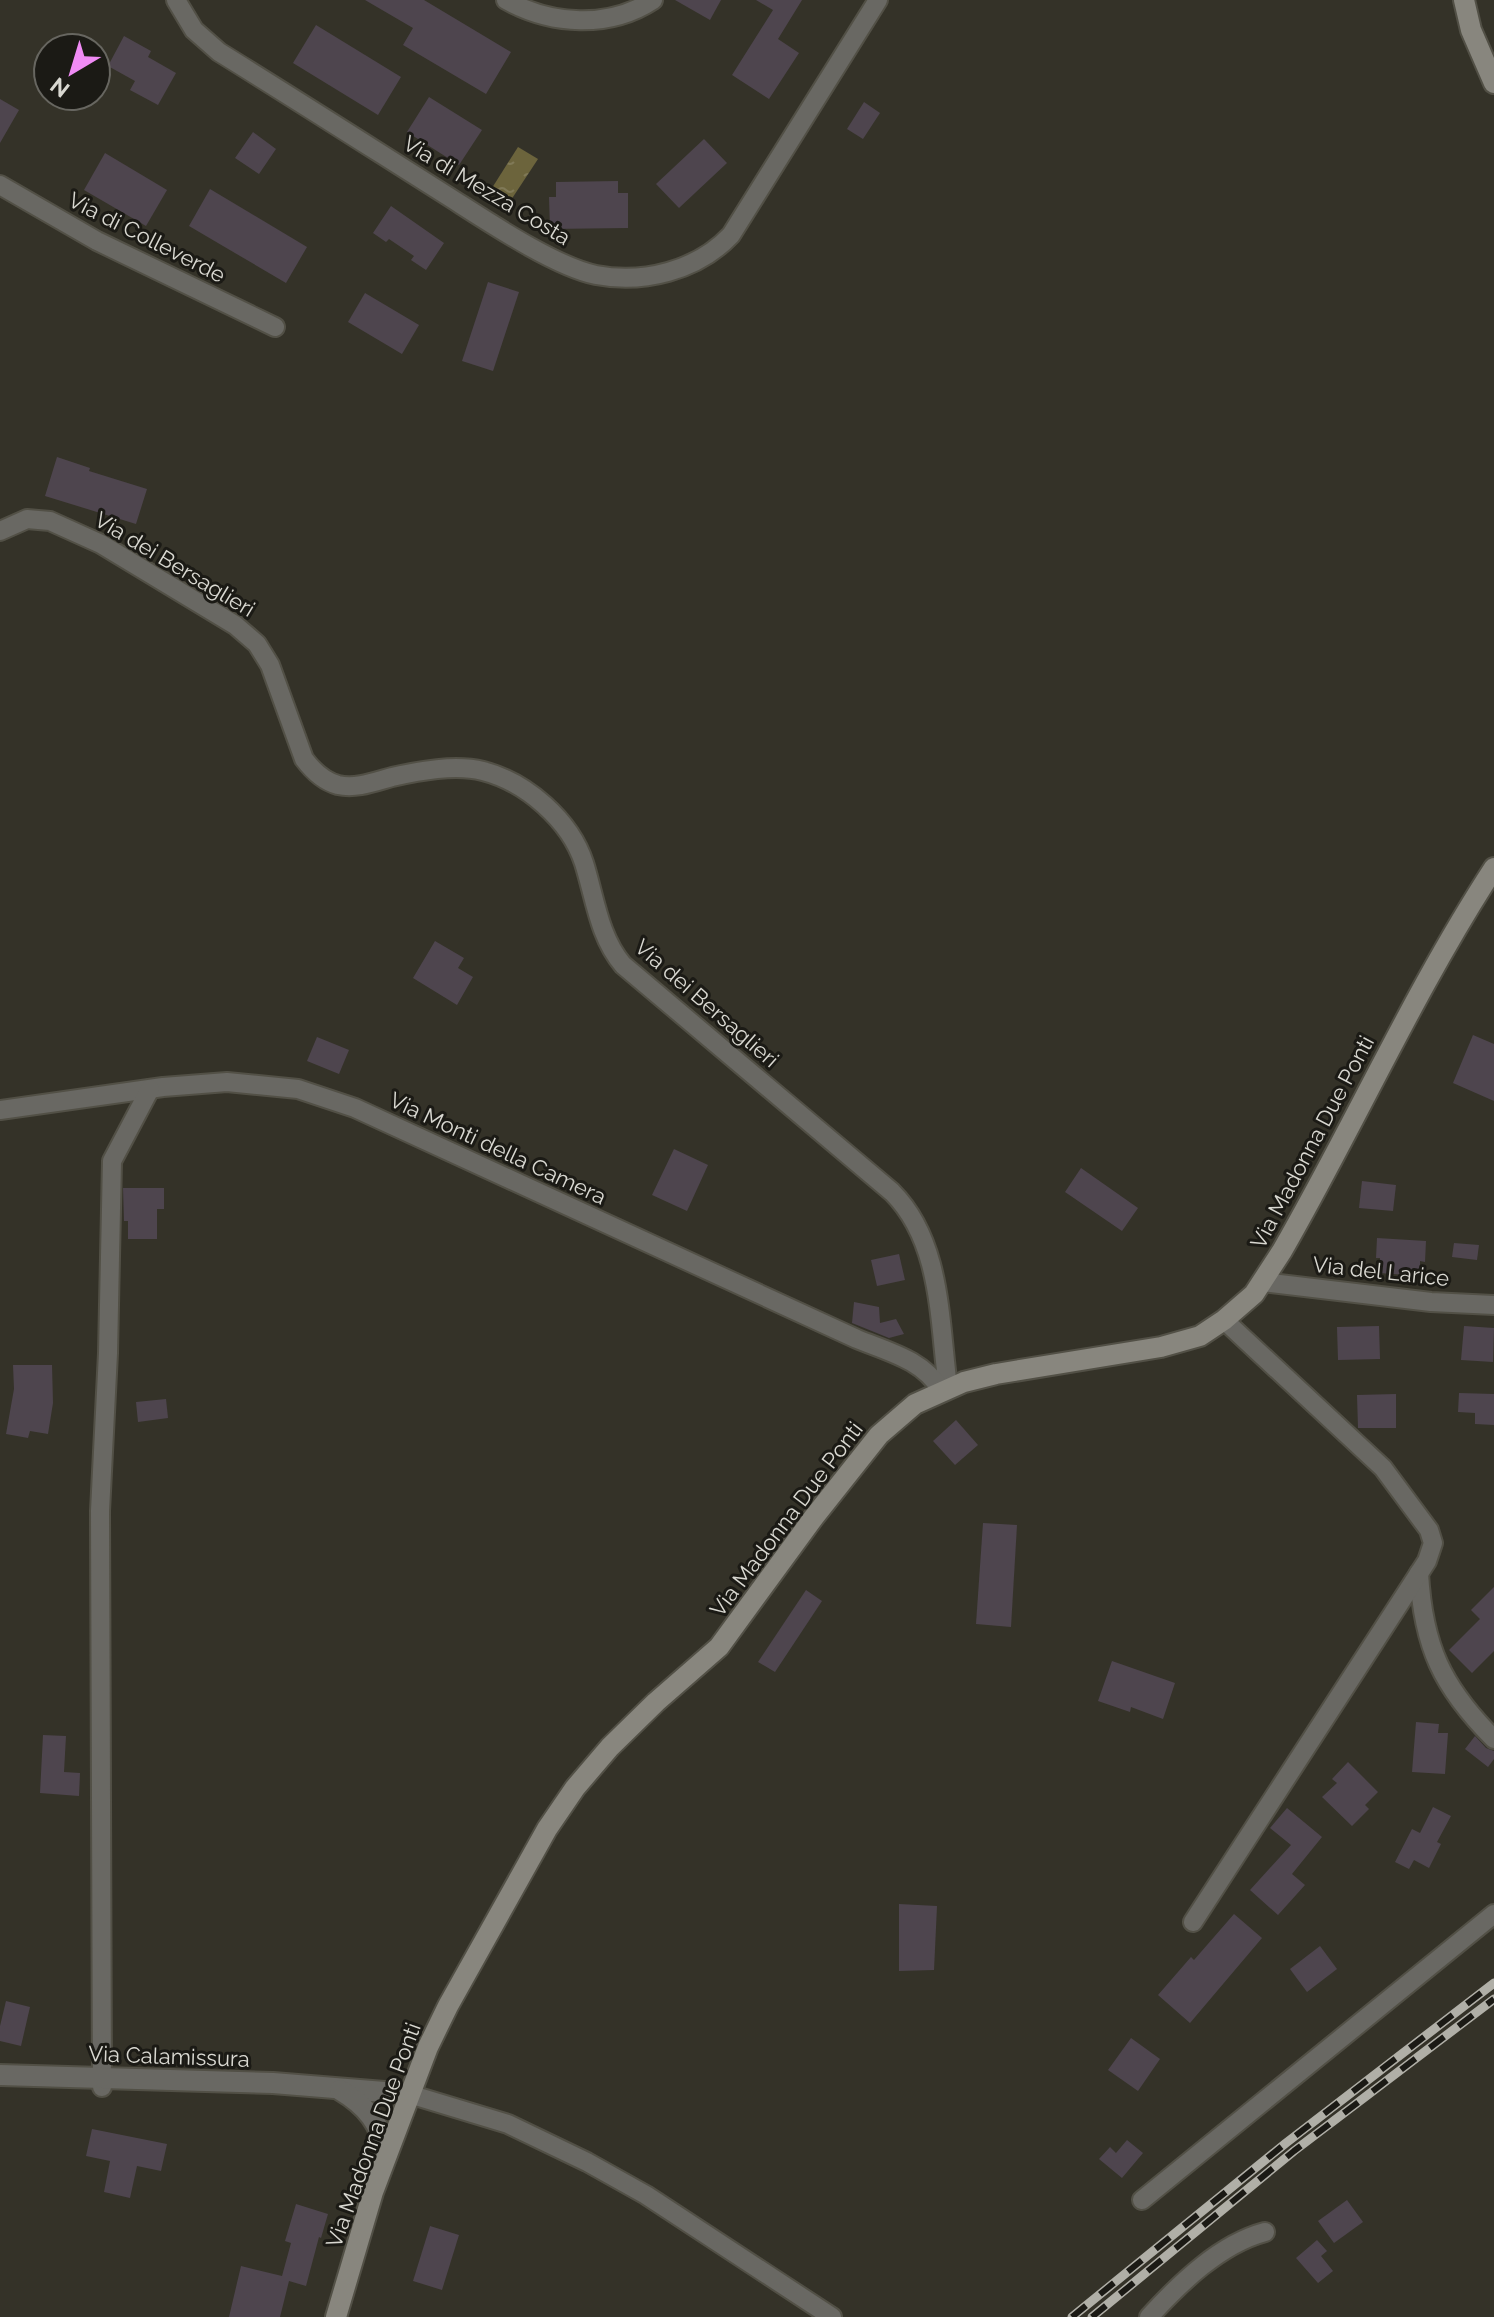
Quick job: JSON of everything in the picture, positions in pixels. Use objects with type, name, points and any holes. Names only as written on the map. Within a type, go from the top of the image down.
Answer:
[{"type":"main road","points":[[1464,0],[1471,30],[1494,83]]},
{"type":"main road","name":"Via Madonna Due Ponti","points":[[336,2317],[387,2154],[437,2027],[547,1829],[575,1788],[633,1724],[719,1647],[814,1517],[879,1435],[915,1404],[944,1388],[996,1374],[1179,1343],[1200,1336],[1244,1304],[1263,1282],[1312,1197],[1444,947],[1494,868]]},
{"type":"street","name":"Via di Mezza Costa","points":[[176,0],[194,30],[219,52],[477,215],[573,267],[594,274],[624,277],[667,272],[693,264],[731,235],[878,0]]},
{"type":"street","points":[[506,0],[535,14],[569,20],[629,13],[653,0]]},
{"type":"street","name":"Via di Colleverde","points":[[0,185],[97,241],[275,327]]},
{"type":"street","name":"Via dei Bersaglieri","points":[[0,531],[27,519],[50,521],[101,544],[235,625],[257,644],[270,665],[304,759],[312,770],[331,783],[350,787],[404,775],[472,769],[512,782],[540,803],[566,830],[578,850],[607,941],[623,965],[892,1192],[913,1216],[929,1256],[944,1388]]},
{"type":"street","name":"Via Monti della Camera","points":[[0,1110],[208,1082],[280,1086],[327,1098],[907,1359],[927,1371],[944,1388]]},
{"type":"street","points":[[102,2082],[100,1511],[108,1353],[112,1161],[150,1089]]},
{"type":"street","name":"Via del Larice","points":[[1263,1282],[1431,1302],[1494,1305]]},
{"type":"street","points":[[1193,1922],[1419,1573],[1430,1555],[1431,1536],[1397,1484],[1370,1453],[1224,1320]]},
{"type":"street","points":[[1419,1573],[1425,1628],[1435,1659],[1456,1695],[1494,1739]]},
{"type":"street","points":[[1142,2200],[1494,1914]]},
{"type":"street","name":"Via Calamissura","points":[[0,2075],[102,2082],[336,2087],[409,2094]]},
{"type":"street","points":[[336,2087],[369,2112],[380,2130],[387,2154]]},
{"type":"street","points":[[409,2094],[508,2124],[587,2162],[672,2211],[832,2317]]},
{"type":"street","points":[[1149,2317],[1181,2285],[1226,2248],[1265,2232]]},
{"type":"water","points":[[518,147],[538,159],[511,200],[492,188]]},
{"type":"building","points":[[365,0],[424,0],[511,52],[486,94],[403,45],[413,28]]},
{"type":"building","points":[[675,0],[721,0],[710,20]]},
{"type":"building","points":[[756,0],[802,0],[778,39],[799,53],[769,99],[732,75],[773,10]]},
{"type":"building","points":[[316,25],[401,77],[378,115],[293,63]]},
{"type":"building","points":[[124,36],[151,51],[148,57],[176,73],[158,105],[130,90],[135,81],[112,68],[112,58]]},
{"type":"building","points":[[429,97],[482,130],[459,165],[407,132]]},
{"type":"building","points":[[0,99],[19,110],[0,143]]},
{"type":"building","points":[[864,102],[880,113],[863,139],[847,129]]},
{"type":"building","points":[[253,132],[276,149],[259,174],[235,158]]},
{"type":"building","points":[[704,139],[727,163],[679,208],[656,184]]},
{"type":"building","points":[[105,153],[167,190],[146,226],[84,190]]},
{"type":"building","points":[[618,181],[618,193],[628,193],[628,228],[550,229],[549,197],[556,197],[556,182]]},
{"type":"building","points":[[210,189],[307,247],[286,283],[189,226]]},
{"type":"building","points":[[391,206],[444,243],[426,270],[411,260],[414,256],[389,239],[386,242],[373,233]]},
{"type":"building","points":[[488,282],[519,292],[493,371],[462,361]]},
{"type":"building","points":[[365,293],[419,325],[402,354],[348,322]]},
{"type":"building","points":[[57,457],[90,468],[89,471],[147,489],[136,524],[45,496]]},
{"type":"building","points":[[435,941],[464,958],[458,968],[473,977],[457,1005],[413,978]]},
{"type":"building","points":[[1473,1035],[1494,1044],[1494,1101],[1453,1083]]},
{"type":"building","points":[[317,1037],[349,1050],[339,1074],[307,1061]]},
{"type":"building","points":[[674,1149],[708,1165],[687,1211],[652,1195]]},
{"type":"building","points":[[1081,1168],[1138,1208],[1122,1231],[1065,1192]]},
{"type":"building","points":[[1362,1181],[1396,1185],[1393,1211],[1359,1208]]},
{"type":"building","points":[[123,1188],[164,1188],[164,1209],[157,1209],[157,1239],[128,1239]]},
{"type":"building","points":[[1377,1238],[1426,1241],[1425,1262],[1420,1261],[1420,1276],[1379,1273]]},
{"type":"building","points":[[1454,1243],[1479,1245],[1477,1260],[1452,1257]]},
{"type":"building","points":[[899,1254],[905,1280],[877,1286],[871,1260]]},
{"type":"building","points":[[854,1302],[879,1307],[880,1323],[896,1319],[904,1334],[889,1338],[852,1323]]},
{"type":"building","points":[[1379,1326],[1380,1359],[1338,1360],[1337,1327]]},
{"type":"building","points":[[1464,1326],[1494,1328],[1493,1362],[1461,1360]]},
{"type":"building","points":[[13,1365],[52,1365],[53,1403],[48,1434],[30,1431],[28,1438],[6,1434],[14,1389]]},
{"type":"building","points":[[1459,1393],[1494,1394],[1494,1425],[1475,1424],[1475,1413],[1458,1412]]},
{"type":"building","points":[[1396,1394],[1396,1428],[1358,1428],[1357,1395]]},
{"type":"building","points":[[166,1399],[168,1418],[138,1422],[136,1402]]},
{"type":"building","points":[[956,1420],[978,1445],[955,1465],[933,1441]]},
{"type":"building","points":[[983,1523],[1017,1525],[1011,1627],[976,1624]]},
{"type":"building","points":[[1494,1587],[1494,1651],[1472,1673],[1449,1650],[1480,1619],[1471,1610]]},
{"type":"building","points":[[806,1590],[822,1601],[775,1672],[758,1662]]},
{"type":"building","points":[[1112,1661],[1175,1683],[1163,1719],[1131,1707],[1130,1712],[1098,1701]]},
{"type":"building","points":[[1416,1722],[1439,1724],[1438,1733],[1448,1733],[1445,1774],[1412,1772]]},
{"type":"building","points":[[43,1735],[66,1736],[64,1772],[80,1773],[79,1796],[40,1793]]},
{"type":"building","points":[[1475,1736],[1486,1748],[1494,1751],[1494,1759],[1488,1767],[1465,1749]]},
{"type":"building","points":[[1348,1762],[1378,1792],[1365,1805],[1369,1809],[1352,1826],[1322,1797],[1337,1783],[1332,1779]]},
{"type":"building","points":[[1433,1807],[1451,1816],[1437,1842],[1441,1844],[1429,1868],[1414,1860],[1409,1869],[1395,1862],[1412,1829],[1420,1833]]},
{"type":"building","points":[[1287,1808],[1322,1837],[1292,1874],[1305,1885],[1278,1915],[1250,1890],[1291,1845],[1270,1828]]},
{"type":"building","points":[[899,1904],[937,1906],[934,1970],[899,1971]]},
{"type":"building","points":[[1234,1914],[1262,1938],[1190,2023],[1158,1995]]},
{"type":"building","points":[[1320,1946],[1337,1969],[1307,1992],[1290,1969]]},
{"type":"building","points":[[6,2001],[30,2007],[21,2046],[0,2041]]},
{"type":"building","points":[[1131,2038],[1160,2059],[1138,2091],[1108,2070]]},
{"type":"building","points":[[92,2129],[167,2144],[161,2171],[137,2166],[130,2198],[104,2192],[110,2161],[86,2156]]},
{"type":"building","points":[[1127,2140],[1143,2153],[1122,2178],[1099,2159],[1110,2147],[1116,2153]]},
{"type":"building","points":[[1347,2200],[1363,2222],[1334,2243],[1318,2221]]},
{"type":"building","points":[[296,2204],[328,2214],[306,2286],[289,2281],[280,2317],[229,2317],[241,2266],[282,2276],[291,2243],[285,2241]]},
{"type":"building","points":[[430,2226],[459,2235],[442,2290],[413,2281]]},
{"type":"building","points":[[1317,2240],[1327,2251],[1321,2256],[1333,2271],[1318,2283],[1296,2258]]},
{"type":"railway","points":[[1072,2317],[1286,2143],[1494,1983]]},
{"type":"railway","points":[[1092,2317],[1294,2151],[1494,1999]]}]
